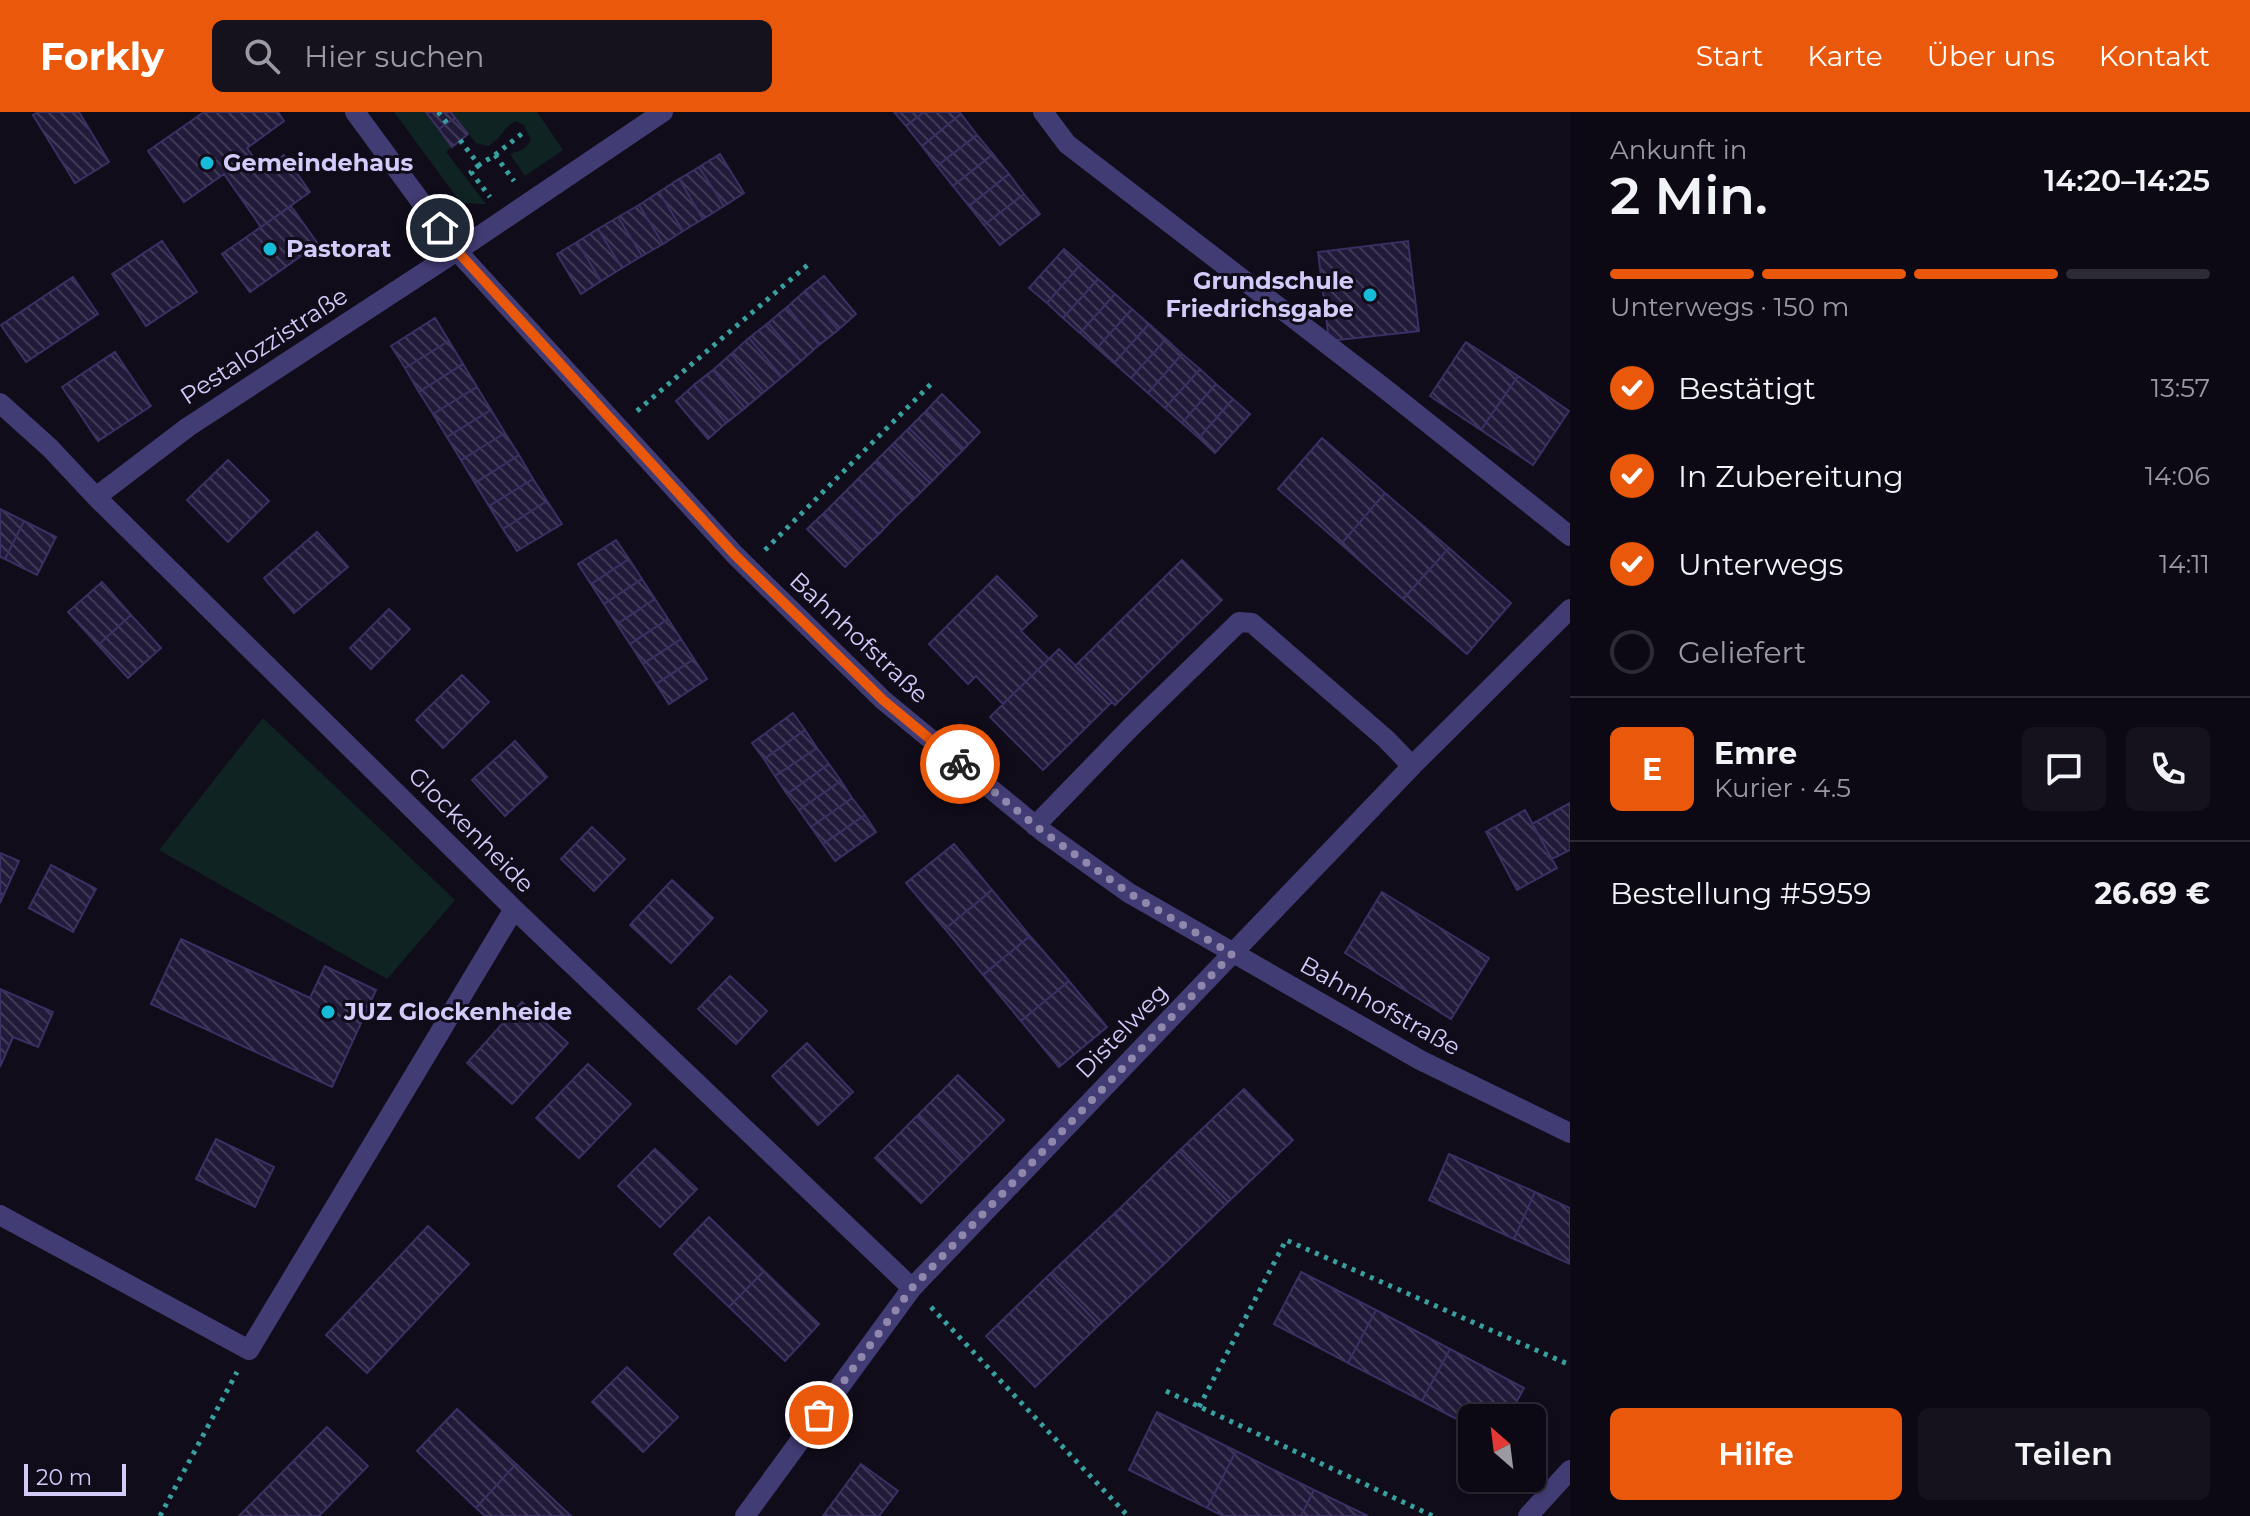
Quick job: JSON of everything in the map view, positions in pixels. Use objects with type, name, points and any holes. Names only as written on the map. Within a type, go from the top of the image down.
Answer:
[{"type":"street","name":"Bahnhofstraße","points":[[355,112],[457,251],[748,568],[883,700],[1035,826],[1129,893],[1420,1060],[1570,1133]]},
{"type":"street","name":"Pestalozzistraße","points":[[96,497],[188,427],[663,112]]},
{"type":"street","points":[[1043,112],[1067,144],[1384,388],[1570,536]]},
{"type":"street","name":"Glockenheide","points":[[0,403],[50,448],[514,909],[912,1288]]},
{"type":"street","name":"Distelweg","points":[[745,1516],[912,1288],[1412,766],[1570,609]]},
{"type":"street","points":[[1035,826],[1239,622],[1252,623],[1386,739],[1412,766]]},
{"type":"street","points":[[0,1215],[249,1350],[514,909]]},
{"type":"street","points":[[1528,1516],[1570,1470]]},
{"type":"path","points":[[438,112],[447,123]]},
{"type":"path","points":[[505,217],[471,172],[524,132]]},
{"type":"path","points":[[460,140],[479,165]]},
{"type":"path","points":[[495,155],[528,202]]},
{"type":"path","points":[[618,427],[810,263]]},
{"type":"path","points":[[748,568],[931,384]]},
{"type":"path","points":[[1199,1407],[1286,1240],[1570,1365]]},
{"type":"path","points":[[912,1288],[1128,1516]]},
{"type":"path","points":[[160,1516],[249,1350]]},
{"type":"path","points":[[1166,1391],[1433,1516]]},
{"type":"green space","points":[[394,112],[426,112],[452,147],[446,152],[486,204],[461,203]]},
{"type":"green space","points":[[451,112],[537,112],[563,150],[525,176],[510,154],[524,149],[531,140],[524,125],[515,121],[489,146],[476,143]]},
{"type":"green space","points":[[263,718],[455,900],[387,979],[159,850]]},
{"type":"building","points":[[38,112],[79,112],[109,162],[75,183],[33,115]]},
{"type":"building","name":"Gemeindehaus","points":[[204,112],[278,112],[284,121],[247,148],[263,171],[284,155],[310,192],[261,227],[224,174],[184,202],[148,151]]},
{"type":"building","points":[[426,112],[451,112],[455,118],[439,129]]},
{"type":"building","points":[[894,112],[924,112],[906,126]]},
{"type":"building","points":[[924,112],[961,114],[922,146],[906,126]]},
{"type":"building","points":[[961,114],[977,135],[937,166],[922,146]]},
{"type":"building","points":[[455,118],[468,134],[452,147],[439,129]]},
{"type":"building","points":[[977,135],[993,154],[953,186],[937,166]]},
{"type":"building","points":[[720,154],[744,193],[724,206],[699,167]]},
{"type":"building","points":[[993,154],[1009,174],[969,206],[953,186]]},
{"type":"building","points":[[699,167],[724,206],[703,219],[679,179]]},
{"type":"building","points":[[1009,174],[1024,194],[984,225],[969,206]]},
{"type":"building","points":[[679,179],[703,219],[683,231],[659,192]]},
{"type":"building","points":[[659,192],[683,231],[663,244],[639,205]]},
{"type":"building","points":[[1024,194],[1040,214],[1000,245],[984,225]]},
{"type":"building","points":[[639,205],[663,244],[642,256],[618,217]]},
{"type":"building","name":"Pastorat","points":[[291,206],[318,244],[250,292],[222,254]]},
{"type":"building","points":[[618,217],[642,256],[622,268],[598,229]]},
{"type":"building","points":[[598,229],[622,268],[601,281],[577,242]]},
{"type":"building","points":[[162,241],[197,292],[146,326],[112,274]]},
{"type":"building","points":[[1408,241],[1419,331],[1329,341],[1318,252]]},
{"type":"building","points":[[577,242],[601,281],[581,294],[557,254]]},
{"type":"building","points":[[1064,249],[1081,264],[1047,303],[1029,288]]},
{"type":"building","points":[[1081,264],[1098,279],[1063,318],[1047,303]]},
{"type":"building","points":[[824,276],[856,314],[838,330],[805,291]]},
{"type":"building","points":[[73,277],[98,314],[26,362],[1,325]]},
{"type":"building","points":[[1098,279],[1115,294],[1080,333],[1063,318]]},
{"type":"building","points":[[805,291],[838,330],[819,345],[787,307]]},
{"type":"building","points":[[1115,294],[1132,309],[1097,348],[1080,333]]},
{"type":"building","points":[[787,307],[819,345],[801,361],[768,323]]},
{"type":"building","points":[[1132,309],[1149,324],[1114,363],[1097,348]]},
{"type":"building","points":[[435,318],[449,341],[405,368],[391,346]]},
{"type":"building","points":[[768,323],[801,361],[782,377],[749,338]]},
{"type":"building","points":[[1149,324],[1166,339],[1131,378],[1114,363]]},
{"type":"building","points":[[749,338],[782,377],[764,392],[731,354]]},
{"type":"building","points":[[1166,339],[1182,354],[1148,393],[1131,378]]},
{"type":"building","points":[[449,341],[463,364],[419,392],[405,368]]},
{"type":"building","points":[[1466,342],[1518,376],[1481,430],[1430,396]]},
{"type":"building","points":[[115,352],[151,406],[98,441],[62,387]]},
{"type":"building","points":[[731,354],[764,392],[745,408],[713,370]]},
{"type":"building","points":[[1182,354],[1200,369],[1165,408],[1148,393]]},
{"type":"building","points":[[463,364],[477,387],[433,414],[419,392]]},
{"type":"building","points":[[1200,369],[1216,384],[1182,423],[1165,408]]},
{"type":"building","points":[[713,370],[745,408],[726,423],[694,385]]},
{"type":"building","points":[[1518,376],[1569,411],[1533,465],[1481,430]]},
{"type":"building","points":[[1216,384],[1233,399],[1199,438],[1182,423]]},
{"type":"building","points":[[694,385],[726,423],[708,439],[676,401]]},
{"type":"building","points":[[477,387],[491,410],[447,437],[433,414]]},
{"type":"building","points":[[942,394],[980,432],[964,449],[926,411]]},
{"type":"building","points":[[1233,399],[1250,414],[1215,453],[1199,438]]},
{"type":"building","points":[[491,410],[505,433],[461,460],[447,437]]},
{"type":"building","points":[[926,411],[964,449],[947,466],[909,428]]},
{"type":"building","points":[[909,428],[947,466],[930,483],[892,445]]},
{"type":"building","points":[[505,433],[519,455],[475,483],[461,460]]},
{"type":"building","points":[[1322,438],[1385,493],[1341,544],[1278,489]]},
{"type":"building","points":[[892,445],[930,483],[913,500],[875,462]]},
{"type":"building","points":[[519,455],[533,479],[489,506],[475,483]]},
{"type":"building","points":[[228,460],[269,501],[228,542],[187,500]]},
{"type":"building","points":[[875,462],[913,500],[896,516],[858,479]]},
{"type":"building","points":[[533,479],[547,501],[503,529],[489,506]]},
{"type":"building","points":[[858,479],[896,516],[879,534],[841,496]]},
{"type":"building","points":[[1385,493],[1449,548],[1403,599],[1341,544]]},
{"type":"building","points":[[841,496],[879,534],[862,550],[824,513]]},
{"type":"building","points":[[547,501],[562,524],[517,551],[503,529]]},
{"type":"building","points":[[0,509],[24,521],[5,559],[0,557]]},
{"type":"building","points":[[824,513],[862,550],[845,567],[807,529]]},
{"type":"building","points":[[24,521],[56,537],[37,575],[5,559]]},
{"type":"building","points":[[317,532],[348,567],[294,613],[264,578]]},
{"type":"building","points":[[616,540],[629,559],[591,584],[578,564]]},
{"type":"building","points":[[1449,548],[1511,603],[1467,654],[1403,599]]},
{"type":"building","points":[[629,559],[642,579],[604,604],[591,584]]},
{"type":"building","points":[[1182,560],[1222,600],[1115,705],[1075,666]]},
{"type":"building","points":[[997,576],[1037,616],[1021,631],[1049,659],[1003,704],[976,676],[968,684],[929,644]]},
{"type":"building","points":[[642,579],[655,599],[617,624],[604,604]]},
{"type":"building","points":[[102,582],[131,615],[98,645],[68,612]]},
{"type":"building","points":[[655,599],[668,619],[630,644],[617,624]]},
{"type":"building","points":[[389,609],[410,629],[371,669],[350,648]]},
{"type":"building","points":[[131,615],[161,648],[128,678],[98,645]]},
{"type":"building","points":[[668,619],[681,639],[643,664],[630,644]]},
{"type":"building","points":[[681,639],[694,659],[656,684],[643,664]]},
{"type":"building","points":[[1059,649],[1112,702],[1043,770],[990,717]]},
{"type":"building","points":[[694,659],[707,679],[669,704],[656,684]]},
{"type":"building","points":[[462,675],[489,702],[443,748],[416,720]]},
{"type":"building","points":[[793,713],[805,730],[764,759],[752,743]]},
{"type":"building","points":[[805,730],[817,748],[775,776],[764,759]]},
{"type":"building","points":[[515,741],[547,777],[505,816],[472,780]]},
{"type":"building","points":[[817,748],[829,764],[787,794],[775,776]]},
{"type":"building","points":[[829,764],[841,781],[799,810],[787,794]]},
{"type":"building","points":[[841,781],[852,798],[811,827],[799,810]]},
{"type":"building","points":[[852,798],[865,815],[823,844],[811,827]]},
{"type":"building","points":[[1570,803],[1570,850],[1552,859],[1532,824]]},
{"type":"building","points":[[1525,810],[1557,868],[1517,890],[1486,832]]},
{"type":"building","points":[[865,815],[876,832],[835,861],[823,844]]},
{"type":"building","points":[[592,827],[625,859],[594,891],[561,859]]},
{"type":"building","points":[[954,844],[992,890],[945,929],[906,883]]},
{"type":"building","points":[[0,853],[19,861],[0,903]]},
{"type":"building","points":[[51,865],[96,889],[73,932],[29,908]]},
{"type":"building","points":[[672,880],[713,918],[671,963],[630,925]]},
{"type":"building","points":[[992,890],[1030,936],[983,975],[945,929]]},
{"type":"building","points":[[1382,892],[1489,958],[1451,1019],[1345,953]]},
{"type":"building","points":[[1030,936],[1069,981],[1021,1021],[983,975]]},
{"type":"building","points":[[181,939],[310,998],[325,966],[376,990],[332,1087],[151,1004]]},
{"type":"building","points":[[730,976],[767,1011],[736,1044],[698,1009]]},
{"type":"building","points":[[1069,981],[1107,1027],[1059,1067],[1021,1021]]},
{"type":"building","points":[[0,989],[53,1012],[38,1047],[13,1037],[0,1067]]},
{"type":"building","points":[[522,1002],[568,1043],[512,1104],[467,1063]]},
{"type":"building","points":[[807,1043],[853,1092],[818,1125],[772,1076]]},
{"type":"building","points":[[588,1064],[631,1104],[579,1158],[536,1118]]},
{"type":"building","points":[[958,1075],[1004,1120],[962,1162],[917,1116]]},
{"type":"building","points":[[1244,1089],[1293,1140],[1228,1202],[1179,1151]]},
{"type":"building","points":[[917,1116],[962,1162],[921,1203],[875,1158]]},
{"type":"building","points":[[216,1139],[274,1167],[255,1207],[196,1179]]},
{"type":"building","points":[[655,1149],[697,1189],[660,1227],[618,1186]]},
{"type":"building","points":[[1179,1151],[1228,1202],[1164,1264],[1115,1213]]},
{"type":"building","points":[[1449,1154],[1535,1192],[1514,1239],[1429,1200]]},
{"type":"building","points":[[1535,1192],[1570,1208],[1570,1264],[1514,1239]]},
{"type":"building","points":[[1115,1213],[1164,1264],[1099,1325],[1050,1274]]},
{"type":"building","points":[[709,1217],[764,1271],[729,1307],[674,1254]]},
{"type":"building","points":[[428,1226],[469,1264],[367,1373],[326,1335]]},
{"type":"building","points":[[764,1271],[819,1324],[785,1361],[729,1307]]},
{"type":"building","points":[[1301,1272],[1376,1310],[1348,1363],[1274,1324]]},
{"type":"building","points":[[1050,1274],[1099,1325],[1035,1387],[986,1336]]},
{"type":"building","points":[[1376,1310],[1450,1349],[1422,1401],[1348,1363]]},
{"type":"building","points":[[1450,1349],[1524,1388],[1515,1404],[1458,1404],[1458,1420],[1422,1401]]},
{"type":"building","points":[[627,1367],[678,1417],[643,1452],[592,1402]]},
{"type":"building","points":[[457,1409],[516,1464],[476,1508],[417,1451]]},
{"type":"building","points":[[1157,1412],[1236,1451],[1207,1508],[1129,1470]]},
{"type":"building","points":[[327,1427],[368,1466],[319,1516],[239,1516]]},
{"type":"building","points":[[1236,1451],[1314,1490],[1301,1516],[1223,1516],[1207,1508]]},
{"type":"building","points":[[516,1464],[571,1516],[485,1516],[476,1508]]},
{"type":"building","points":[[861,1464],[898,1491],[879,1516],[823,1516]]},
{"type":"building","points":[[1314,1490],[1368,1516],[1301,1516]]},
{"type":"way so far","points":[[819,1415],[912,1288],[1232,954],[1129,893],[1042,831],[960,764]]},
{"type":"place","name":"Gemeindehaus","points":[[207,163]]},
{"type":"place","name":"Pastorat","points":[[270,249]]},
{"type":"place","name":"Grundschule Friedrichsgabe","points":[[1370,295]]},
{"type":"place","name":"JUZ Glockenheide","points":[[328,1012]]},
{"type":"route","points":[[440,228],[457,251],[735,555],[883,700],[960,764]]}]
